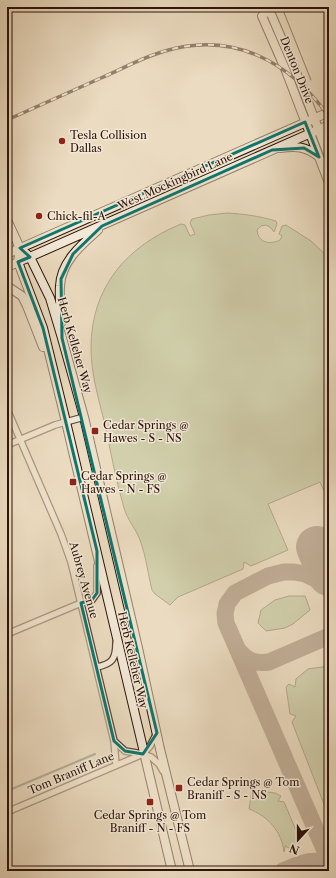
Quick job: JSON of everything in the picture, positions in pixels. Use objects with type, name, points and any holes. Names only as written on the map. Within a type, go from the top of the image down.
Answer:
[{"type":"main road","name":"Denton Drive","points":[[329,157],[319,129],[271,14],[265,9],[262,16],[286,71],[329,183]]},
{"type":"main road","name":"West Mockingbird Lane","points":[[7,254],[203,166],[329,112]]},
{"type":"main road","name":"West Mockingbird Lane","points":[[7,267],[329,125]]},
{"type":"main road","points":[[272,150],[304,148],[310,150],[319,157]]},
{"type":"main road","points":[[203,166],[208,178]]},
{"type":"main road","points":[[7,220],[20,248]]},
{"type":"main road","points":[[62,338],[60,285],[63,273],[73,254],[102,226]]},
{"type":"main road","name":"Herb Kelleher Way","points":[[20,248],[30,257],[50,298],[84,417],[190,871]]},
{"type":"main road","name":"Herb Kelleher Way","points":[[20,248],[18,262],[39,316],[49,353],[172,871]]},
{"type":"main road","points":[[7,286],[22,296],[44,347],[49,353]]},
{"type":"street","name":"Aubrey Avenue","points":[[7,409],[71,562],[114,741],[116,765]]},
{"type":"street","points":[[7,445],[55,425],[84,417]]},
{"type":"street","points":[[7,634],[81,603],[92,600],[97,594],[97,551]]},
{"type":"street","points":[[97,667],[104,666],[113,660],[116,652],[116,631]]},
{"type":"street","points":[[143,754],[150,746],[157,733]]},
{"type":"street","points":[[114,741],[125,751],[143,754],[151,758],[159,764],[167,776]]},
{"type":"street","name":"Tom Braniff Lane","points":[[7,812],[143,754]]},
{"type":"highlighted area","points":[[305,122],[319,157],[304,148],[272,150],[102,226],[73,254],[61,279],[62,338],[157,733],[143,754],[125,751],[114,741],[81,603],[92,600],[97,593],[97,551],[43,328],[18,262],[30,257],[20,248]]},
{"type":"green space","points":[[227,213],[276,221],[277,224],[274,232],[266,225],[261,226],[257,230],[260,238],[265,242],[276,242],[280,240],[282,236],[279,234],[282,226],[286,225],[311,241],[329,258],[329,502],[320,482],[268,504],[288,550],[251,566],[244,562],[243,569],[178,597],[170,605],[152,590],[142,546],[125,512],[121,498],[94,377],[91,358],[93,326],[97,306],[105,288],[116,271],[144,244],[181,224],[185,225],[190,236],[195,234],[190,223],[192,219]]},
{"type":"green space","points":[[289,596],[305,596],[310,610],[293,624],[285,628],[266,631],[258,623],[261,610],[275,600]]},
{"type":"green space","points":[[329,666],[329,817],[292,722],[296,716],[290,714],[286,687],[289,684],[295,687],[296,679],[308,669]]},
{"type":"green space","points":[[252,790],[275,793],[281,796],[278,801],[284,802],[298,835],[299,843],[291,849],[285,846],[284,852],[283,845],[277,831],[273,826],[268,820],[249,809]]},
{"type":"waterway","points":[[7,791],[95,754]]},
{"type":"taxiway","points":[[329,587],[305,574],[294,572],[284,572],[268,576],[235,593],[227,604],[225,614],[226,623],[329,860]]},
{"type":"taxiway","points":[[238,650],[252,661],[260,663],[269,662],[329,636]]},
{"type":"taxiway","points":[[283,871],[311,861],[323,862],[329,865]]},
{"type":"runway","points":[[317,547],[329,575]]},
{"type":"tram line","points":[[283,10],[311,80]]},
{"type":"railway","points":[[7,120],[141,60],[165,51],[190,46],[214,45],[236,48],[258,56],[278,66],[314,97],[329,117]]},
{"type":"place","name":"Tesla Collision Dallas","points":[[62,141]]},
{"type":"place","name":"Chick-fil-A","points":[[39,216]]},
{"type":"place","name":"Cedar Springs @ Hawes - S - NS","points":[[95,431]]},
{"type":"place","name":"Cedar Springs @ Hawes - N - FS","points":[[73,482]]},
{"type":"place","name":"Cedar Springs @ Tom Braniff - S - NS","points":[[179,788]]},
{"type":"place","name":"Cedar Springs @ Tom Braniff - N - FS","points":[[150,802]]}]
